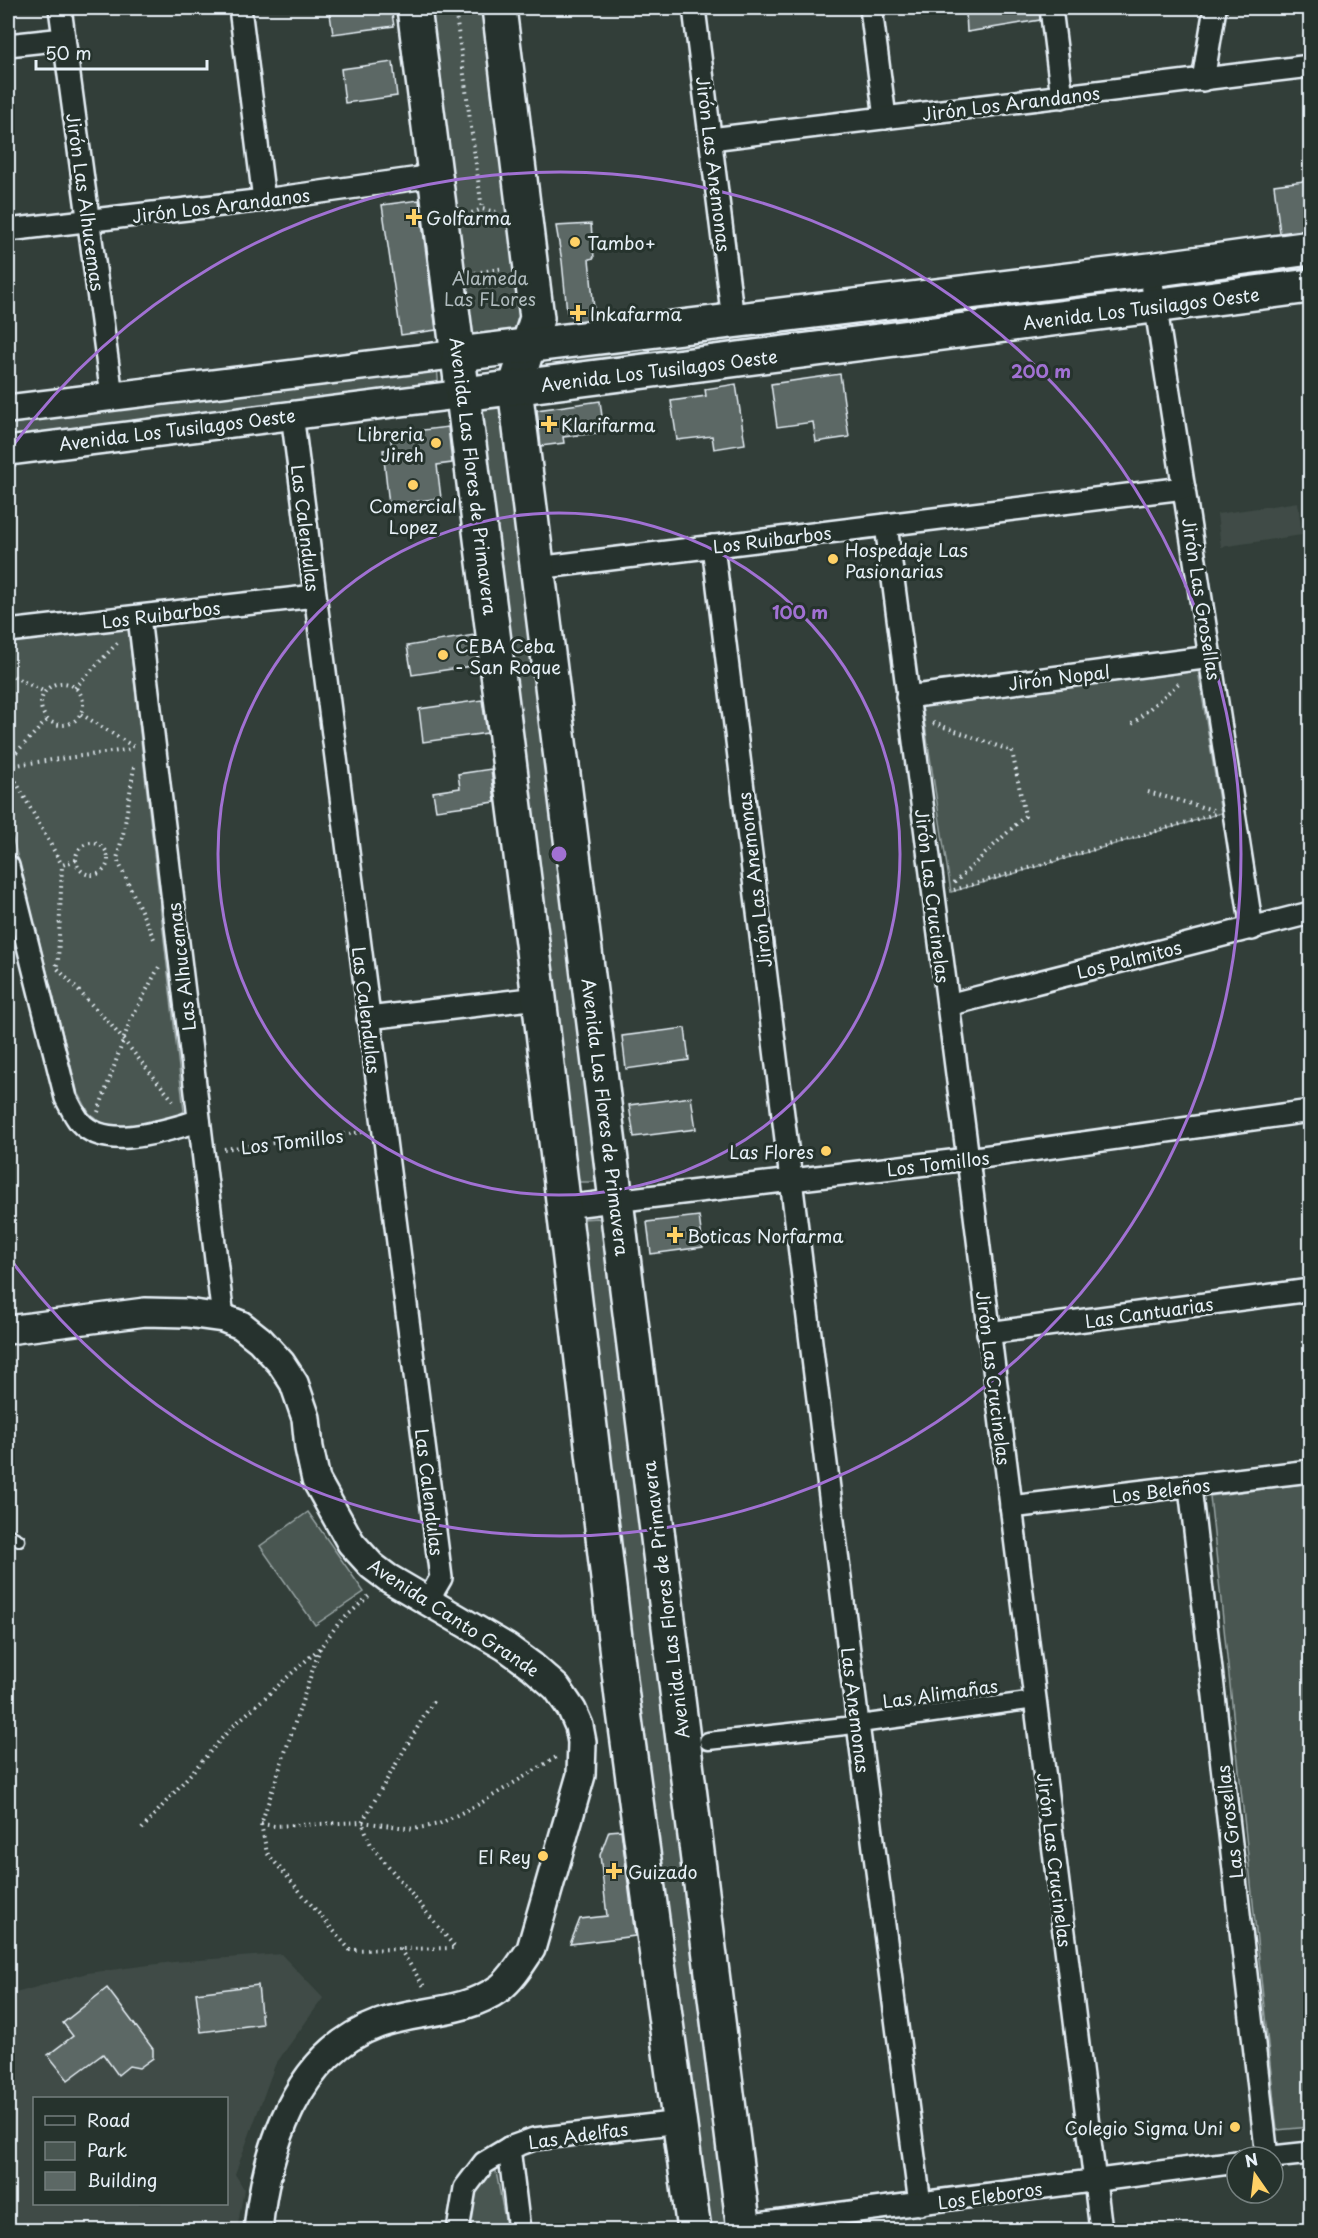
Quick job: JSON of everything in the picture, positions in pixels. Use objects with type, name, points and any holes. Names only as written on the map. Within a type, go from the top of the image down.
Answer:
[{"type":"main road","name":"Avenida Las Flores de Primavera","points":[[414,8],[539,998],[622,1697],[694,2230]]},
{"type":"main road","name":"Avenida Las Flores de Primavera","points":[[499,8],[537,318],[514,388],[617,1200],[743,2228]]},
{"type":"main road","name":"Avenida Los Tusilagos Oeste","points":[[459,354],[1150,270],[1311,248]]},
{"type":"main road","name":"Avenida Los Tusilagos Oeste","points":[[464,394],[1311,286]]},
{"type":"street","name":"Jirón Las Alhucemas","points":[[60,8],[112,396]]},
{"type":"street","points":[[240,8],[264,200]]},
{"type":"street","name":"Jirón Las Anemonas","points":[[694,8],[733,320]]},
{"type":"street","points":[[871,8],[885,118]]},
{"type":"street","points":[[1051,8],[1062,97]]},
{"type":"street","points":[[1203,80],[1215,8]]},
{"type":"street","points":[[8,45],[64,39]]},
{"type":"street","name":"Jirón Los Arandanos","points":[[711,139],[1311,66]]},
{"type":"street","name":"Jirón Los Arandanos","points":[[8,230],[264,200],[434,176]]},
{"type":"street","name":"Jirón Las Grosellas","points":[[1150,270],[1252,929]]},
{"type":"street","name":"Avenida Los Tusilagos Oeste","points":[[8,409],[459,354]]},
{"type":"street","name":"Avenida Los Tusilagos Oeste","points":[[8,451],[464,394]]},
{"type":"street","name":"Las Calendulas","points":[[292,414],[441,1578],[427,1602]]},
{"type":"street","name":"Los Ruibarbos","points":[[537,568],[1184,488]]},
{"type":"street","name":"Jirón Las Crucinelas","points":[[886,525],[968,1159],[1101,2230]]},
{"type":"street","name":"Jirón Las Anemonas","points":[[713,546],[795,1215]]},
{"type":"street","name":"Los Ruibarbos","points":[[8,632],[315,596]]},
{"type":"street","name":"Las Alhucemas","points":[[139,617],[190,1116],[203,1152],[224,1318]]},
{"type":"street","name":"Jirón Nopal","points":[[907,697],[1211,657]]},
{"type":"street","points":[[8,866],[66,1098],[80,1122],[106,1138],[145,1135],[190,1116]]},
{"type":"street","name":"Los Palmitos","points":[[948,1005],[1311,913]]},
{"type":"street","points":[[368,1018],[539,998]]},
{"type":"street","name":"Los Tomillos","points":[[564,1207],[968,1159],[1311,1112]]},
{"type":"street","name":"Las Anemonas","points":[[795,1215],[920,2204]]},
{"type":"street","name":"Las Cantuarias","points":[[988,1333],[1311,1290]]},
{"type":"street","name":"Avenida Canto Grande","points":[[8,1330],[145,1312],[187,1313],[224,1318],[241,1325],[260,1340],[281,1363],[294,1383],[306,1418],[309,1448],[316,1480],[351,1543],[372,1566],[388,1578],[506,1647],[532,1666],[557,1688],[572,1710],[582,1742],[581,1775],[531,1949],[501,1987],[476,2002],[440,2011],[413,2014],[377,2024],[349,2038],[326,2056],[289,2108],[264,2184],[258,2230]]},
{"type":"street","name":"Los Beleños","points":[[1011,1507],[1311,1471]]},
{"type":"street","name":"Las Grosellas","points":[[1190,1487],[1267,2145]]},
{"type":"street","name":"Las Alimañas","points":[[708,1741],[1035,1700]]},
{"type":"street","name":"Las Adelfas","points":[[458,2230],[465,2188],[484,2163],[509,2148],[534,2139],[680,2122]]},
{"type":"street","points":[[509,2148],[519,2230]]},
{"type":"street","points":[[1285,2156],[1311,2153]]},
{"type":"street","name":"Los Eleboros","points":[[743,2228],[1225,2164]]},
{"type":"lane","points":[[8,1534],[19,1540]]},
{"type":"path","points":[[455,8],[482,209]]},
{"type":"path","points":[[464,216],[482,209],[498,213]]},
{"type":"path","points":[[472,273],[506,268]]},
{"type":"path","points":[[75,688],[122,637]]},
{"type":"path","points":[[8,674],[45,692]]},
{"type":"path","points":[[1132,724],[1180,682]]},
{"type":"path","points":[[59,683],[75,688],[83,700],[81,714],[68,725],[59,726],[48,719],[41,709],[45,692],[59,683]]},
{"type":"path","points":[[81,714],[136,748]]},
{"type":"path","points":[[8,761],[48,719]]},
{"type":"path","points":[[933,723],[1012,751],[1024,816],[954,884]]},
{"type":"path","points":[[8,766],[136,748]]},
{"type":"path","points":[[136,748],[124,830],[117,859],[159,949]]},
{"type":"path","points":[[8,772],[16,782],[62,865],[56,967],[190,1116]]},
{"type":"path","points":[[933,897],[1221,812],[1148,792]]},
{"type":"path","points":[[94,843],[106,850],[108,859],[103,870],[89,875],[82,872],[76,860],[81,847],[94,843]]},
{"type":"path","points":[[108,859],[117,859]]},
{"type":"path","points":[[62,865],[76,860]]},
{"type":"path","points":[[97,1114],[130,1021],[164,959]]},
{"type":"path","name":"Los Tomillos","points":[[203,1152],[382,1130]]},
{"type":"path","points":[[142,1829],[231,1728],[320,1648],[338,1624],[388,1578]]},
{"type":"path","points":[[320,1648],[261,1824],[267,1853],[350,1950],[455,1948],[371,1845],[362,1822]]},
{"type":"path","points":[[362,1822],[433,1701]]},
{"type":"path","points":[[261,1824],[275,1826],[362,1822],[414,1829],[439,1824],[480,1803],[582,1742]]},
{"type":"path","points":[[399,1949],[440,2011]]},
{"type":"shaded area","points":[[1298,502],[1302,535],[1221,547],[1217,514]]},
{"type":"shaded area","points":[[281,1954],[323,1998],[275,2065],[235,2174],[244,2189],[237,2230],[8,2230],[8,1995],[87,1973],[173,1962]]},
{"type":"green space","name":"Alameda Las FLores","points":[[428,8],[482,8],[523,322],[518,328],[473,334],[468,329]]},
{"type":"green space","points":[[1310,258],[1310,275],[1166,290],[1166,279]]},
{"type":"green space","points":[[1137,285],[1138,293],[564,366],[562,355]]},
{"type":"green space","points":[[437,366],[439,391],[8,442],[8,419]]},
{"type":"green space","points":[[503,402],[597,1182],[576,1182],[478,407]]},
{"type":"green space","points":[[128,628],[184,1111],[172,1120],[133,1127],[105,1125],[89,1113],[77,1090],[8,820],[8,641]]},
{"type":"green space","points":[[1198,670],[1221,813],[951,892],[922,706]]},
{"type":"green space","points":[[582,1219],[604,1220],[735,2230],[707,2230],[578,1230]]},
{"type":"green space","points":[[1310,1483],[1310,2127],[1277,2130],[1210,1496]]},
{"type":"green space","points":[[308,1512],[364,1592],[315,1625],[260,1546]]},
{"type":"green space","points":[[495,2166],[507,2230],[465,2230],[477,2188]]},
{"type":"building","points":[[329,8],[391,8],[394,26],[333,34]]},
{"type":"building","points":[[970,8],[1039,8],[1040,20],[967,32],[966,12],[970,11]]},
{"type":"building","points":[[393,62],[397,96],[345,103],[341,69]]},
{"type":"building","points":[[1311,180],[1311,229],[1280,233],[1274,185]]},
{"type":"building","points":[[419,200],[436,330],[401,335],[382,205]]},
{"type":"building","points":[[591,224],[594,258],[589,259],[595,319],[577,321],[567,312],[556,226]]},
{"type":"building","points":[[840,374],[849,437],[816,442],[813,422],[777,427],[771,384]]},
{"type":"building","points":[[736,384],[745,444],[714,449],[712,436],[677,440],[671,401],[706,396],[705,389]]},
{"type":"building","points":[[600,401],[604,432],[563,437],[564,443],[541,446],[537,410]]},
{"type":"building","points":[[448,427],[452,463],[437,465],[441,498],[389,505],[383,450],[392,449],[390,434]]},
{"type":"building","name":"CEBA Ceba - San Roque","points":[[474,635],[478,665],[412,675],[407,646]]},
{"type":"building","points":[[482,700],[487,733],[423,742],[419,709]]},
{"type":"building","points":[[491,769],[495,802],[436,810],[433,792],[460,788],[458,774]]},
{"type":"building","points":[[685,1028],[689,1060],[626,1069],[622,1036]]},
{"type":"building","points":[[691,1097],[696,1129],[634,1137],[629,1105]]},
{"type":"building","name":"Boticas Norfarma","points":[[699,1216],[703,1247],[651,1254],[647,1222]]},
{"type":"building","points":[[621,1830],[635,1936],[570,1944],[580,1919],[607,1916],[600,1855],[609,1831]]},
{"type":"building","points":[[258,1985],[262,2024],[201,2032],[196,1993]]},
{"type":"building","points":[[107,1988],[153,2049],[153,2058],[139,2068],[129,2066],[118,2075],[103,2054],[68,2080],[48,2055],[73,2036],[63,2023]]},
{"type":"place","name":"Golfarma","points":[[414,217]]},
{"type":"place","name":"Tambo+","points":[[575,242]]},
{"type":"place","name":"Inkafarma","points":[[578,313]]},
{"type":"place","name":"Klarifarma","points":[[549,424]]},
{"type":"place","name":"Libreria Jireh","points":[[436,443]]},
{"type":"place","name":"Comercial Lopez","points":[[413,485]]},
{"type":"place","name":"Hospedaje Las Pasionarias","points":[[833,559]]},
{"type":"place","name":"CEBA Ceba - San Roque","points":[[443,655]]},
{"type":"place","name":"Las Flores","points":[[826,1151]]},
{"type":"place","name":"Boticas Norfarma","points":[[675,1235]]},
{"type":"place","name":"El Rey","points":[[543,1856]]},
{"type":"place","name":"Guizado","points":[[614,1871]]},
{"type":"place","name":"Colegio Sigma Uni","points":[[1235,2127]]}]
